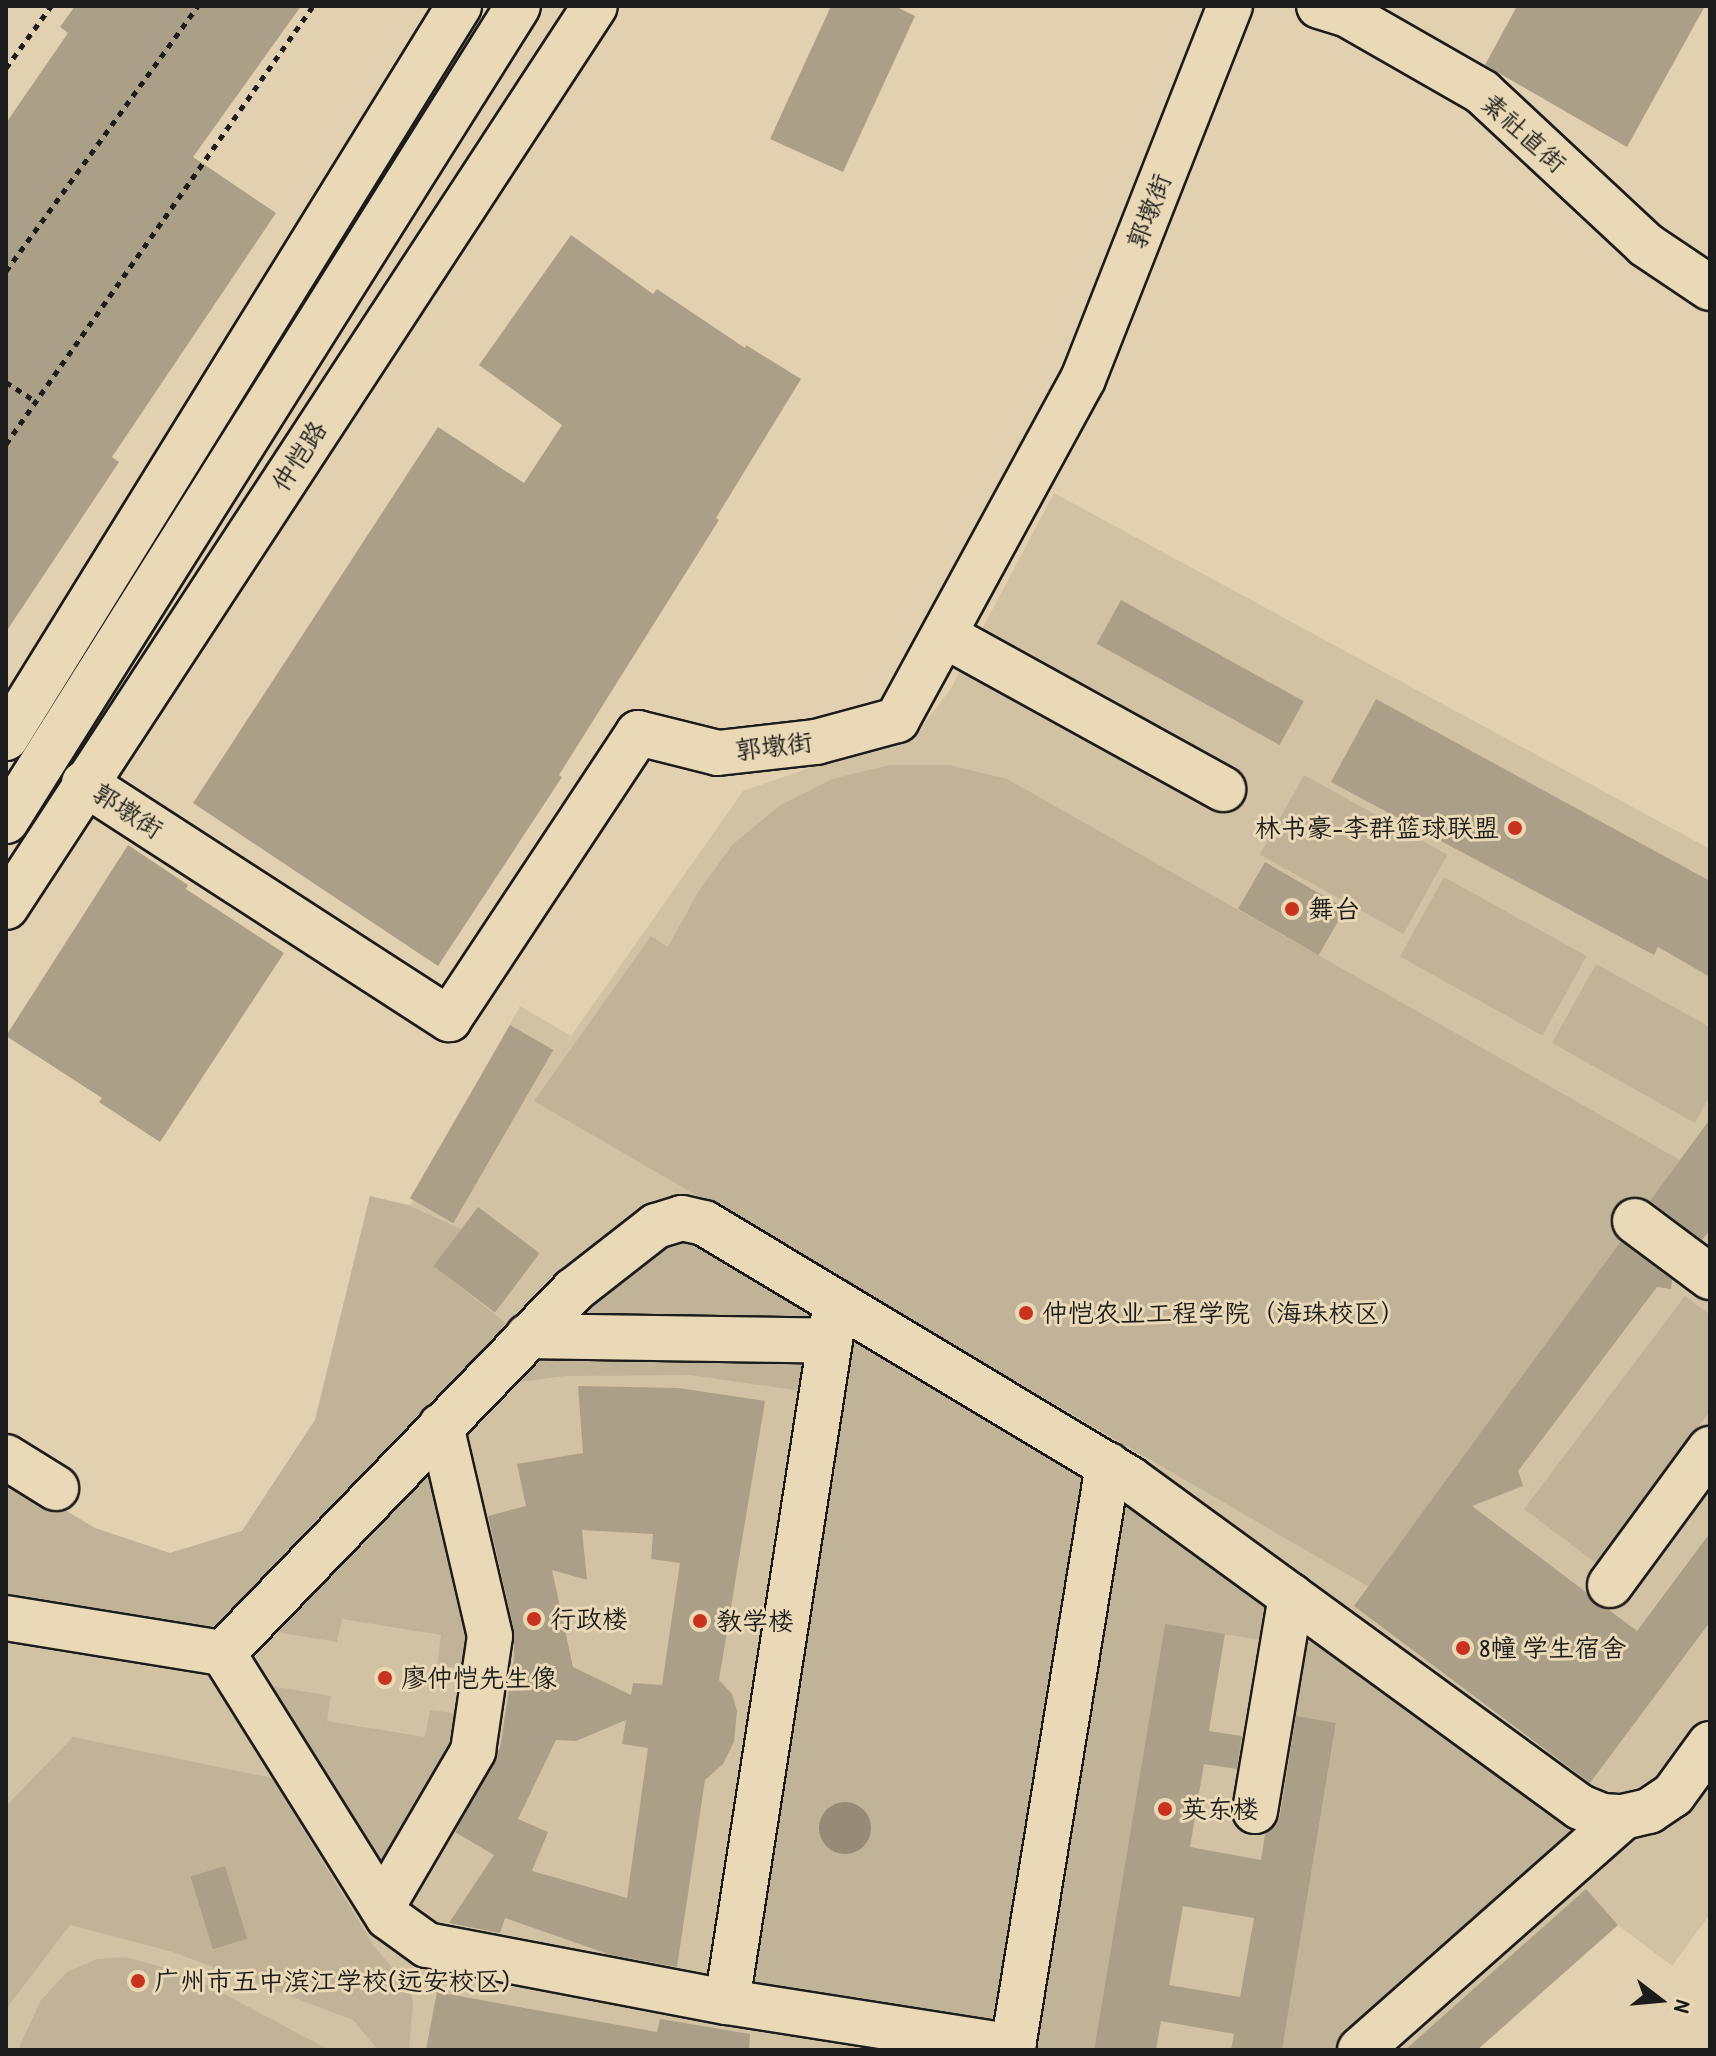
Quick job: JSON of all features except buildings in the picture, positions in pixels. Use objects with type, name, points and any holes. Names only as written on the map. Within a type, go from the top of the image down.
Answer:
[{"type":"main road","points":[[6,738],[459,6]]},
{"type":"main road","points":[[6,821],[518,6]]},
{"type":"main road","points":[[445,122],[534,6]]},
{"type":"main road","name":"仲恺路","points":[[6,907],[84,783],[595,6]]},
{"type":"main road","name":"郭墩街","points":[[84,783],[449,1019],[638,733],[718,753],[816,742],[897,720],[1083,379],[1230,6]]},
{"type":"main road","name":"素社直街","points":[[1319,6],[1346,14],[1482,92],[1646,245],[1710,288]]},
{"type":"main road","points":[[944,635],[1223,789]]},
{"type":"main road","points":[[223,1653],[574,1290],[656,1226],[682,1218],[704,1223],[833,1322],[1108,1465],[1580,1807],[1602,1816],[1623,1817],[1649,1811],[1673,1795],[1710,1744]]},
{"type":"main road","points":[[1635,1221],[1710,1277]]},
{"type":"main road","points":[[528,1336],[833,1322]]},
{"type":"main road","points":[[727,2002],[833,1322]]},
{"type":"main road","points":[[382,1907],[473,1751],[490,1636],[441,1426]]},
{"type":"main road","points":[[1610,1585],[1710,1449]]},
{"type":"main road","points":[[6,1457],[56,1488]]},
{"type":"main road","points":[[6,1618],[223,1653],[382,1907],[407,1934],[450,1952],[1013,2049],[1108,1465]]},
{"type":"main road","points":[[1255,1811],[1291,1596]]},
{"type":"main road","points":[[1360,2050],[1623,1817]]},
{"type":"path","points":[[6,68],[51,6]]},
{"type":"path","points":[[6,271],[198,6]]},
{"type":"path","points":[[6,444],[313,6]]},
{"type":"path","points":[[6,382],[35,401]]},
{"type":"shaded area","name":"仲恺农业工程学院（海珠校区）","points":[[1054,493],[1710,849],[1710,1914],[1672,1966],[1618,1925],[1477,2050],[6,2050],[6,1475],[95,1528],[170,1553],[242,1531],[315,1420],[370,1196],[410,1205],[520,1006],[571,1036],[743,791],[919,730],[950,690]]},
{"type":"shaded area","points":[[890,765],[949,765],[1007,779],[1680,1160],[1369,1587],[534,1101],[651,936],[668,947],[698,892],[733,844],[779,806],[832,779]]},
{"type":"shaded area","points":[[1304,775],[1447,855],[1403,934],[1260,855]]},
{"type":"shaded area","points":[[1444,877],[1587,956],[1542,1036],[1400,957]]},
{"type":"shaded area","points":[[1596,964],[1710,1027],[1710,1095],[1695,1123],[1552,1043]]},
{"type":"shaded area","points":[[370,1196],[410,1206],[461,1229],[434,1266],[508,1325],[218,1627],[6,1594],[6,1475],[95,1528],[170,1553],[242,1531],[315,1420]]},
{"type":"shaded area","points":[[672,1237],[700,1245],[1104,1487],[1268,1603],[1262,1640],[1165,1625],[1094,2050],[883,2050],[888,2028],[727,2002],[822,1394],[690,1375],[565,1376],[519,1382],[510,1369]]},
{"type":"shaded area","points":[[1685,1296],[1710,1315],[1710,1411],[1596,1563],[1524,1509]]},
{"type":"shaded area","points":[[441,1426],[485,1672],[437,1665],[441,1635],[342,1619],[337,1642],[247,1627]]},
{"type":"shaded area","points":[[1300,1623],[1597,1840],[1360,2050],[1282,2050],[1336,1724],[1285,1714]]},
{"type":"shaded area","points":[[241,1681],[331,1696],[327,1721],[425,1737],[430,1710],[477,1716],[382,1907]]},
{"type":"shaded area","points":[[73,1737],[272,1778],[373,1945],[410,1989],[413,2003],[409,2050],[378,2050],[353,2020],[173,1952],[70,1925],[6,2009],[6,1806]]},
{"type":"shaded area","points":[[845,1802],[864,1809],[871,1828],[864,1847],[845,1854],[826,1847],[819,1828],[826,1809]]},
{"type":"shaded area","name":"广州市五中滨江学校(远安校区)","points":[[126,1957],[189,1975],[329,2050],[18,2050],[41,2000],[67,1972],[97,1959]]},
{"type":"place","name":"林书豪-李群篮球联盟","points":[[1515,828]]},
{"type":"place","name":"舞台","points":[[1292,909]]},
{"type":"place","name":"仲恺农业工程学院（海珠校区）","points":[[1026,1313]]},
{"type":"place","name":"行政楼","points":[[534,1619]]},
{"type":"place","name":"教学楼","points":[[700,1621]]},
{"type":"place","name":"8幢 学生宿舍","points":[[1463,1648]]},
{"type":"place","name":"廖仲恺先生像","points":[[385,1678]]},
{"type":"place","name":"英东楼","points":[[1165,1809]]},
{"type":"place","name":"广州市五中滨江学校(远安校区)","points":[[138,1981]]}]
